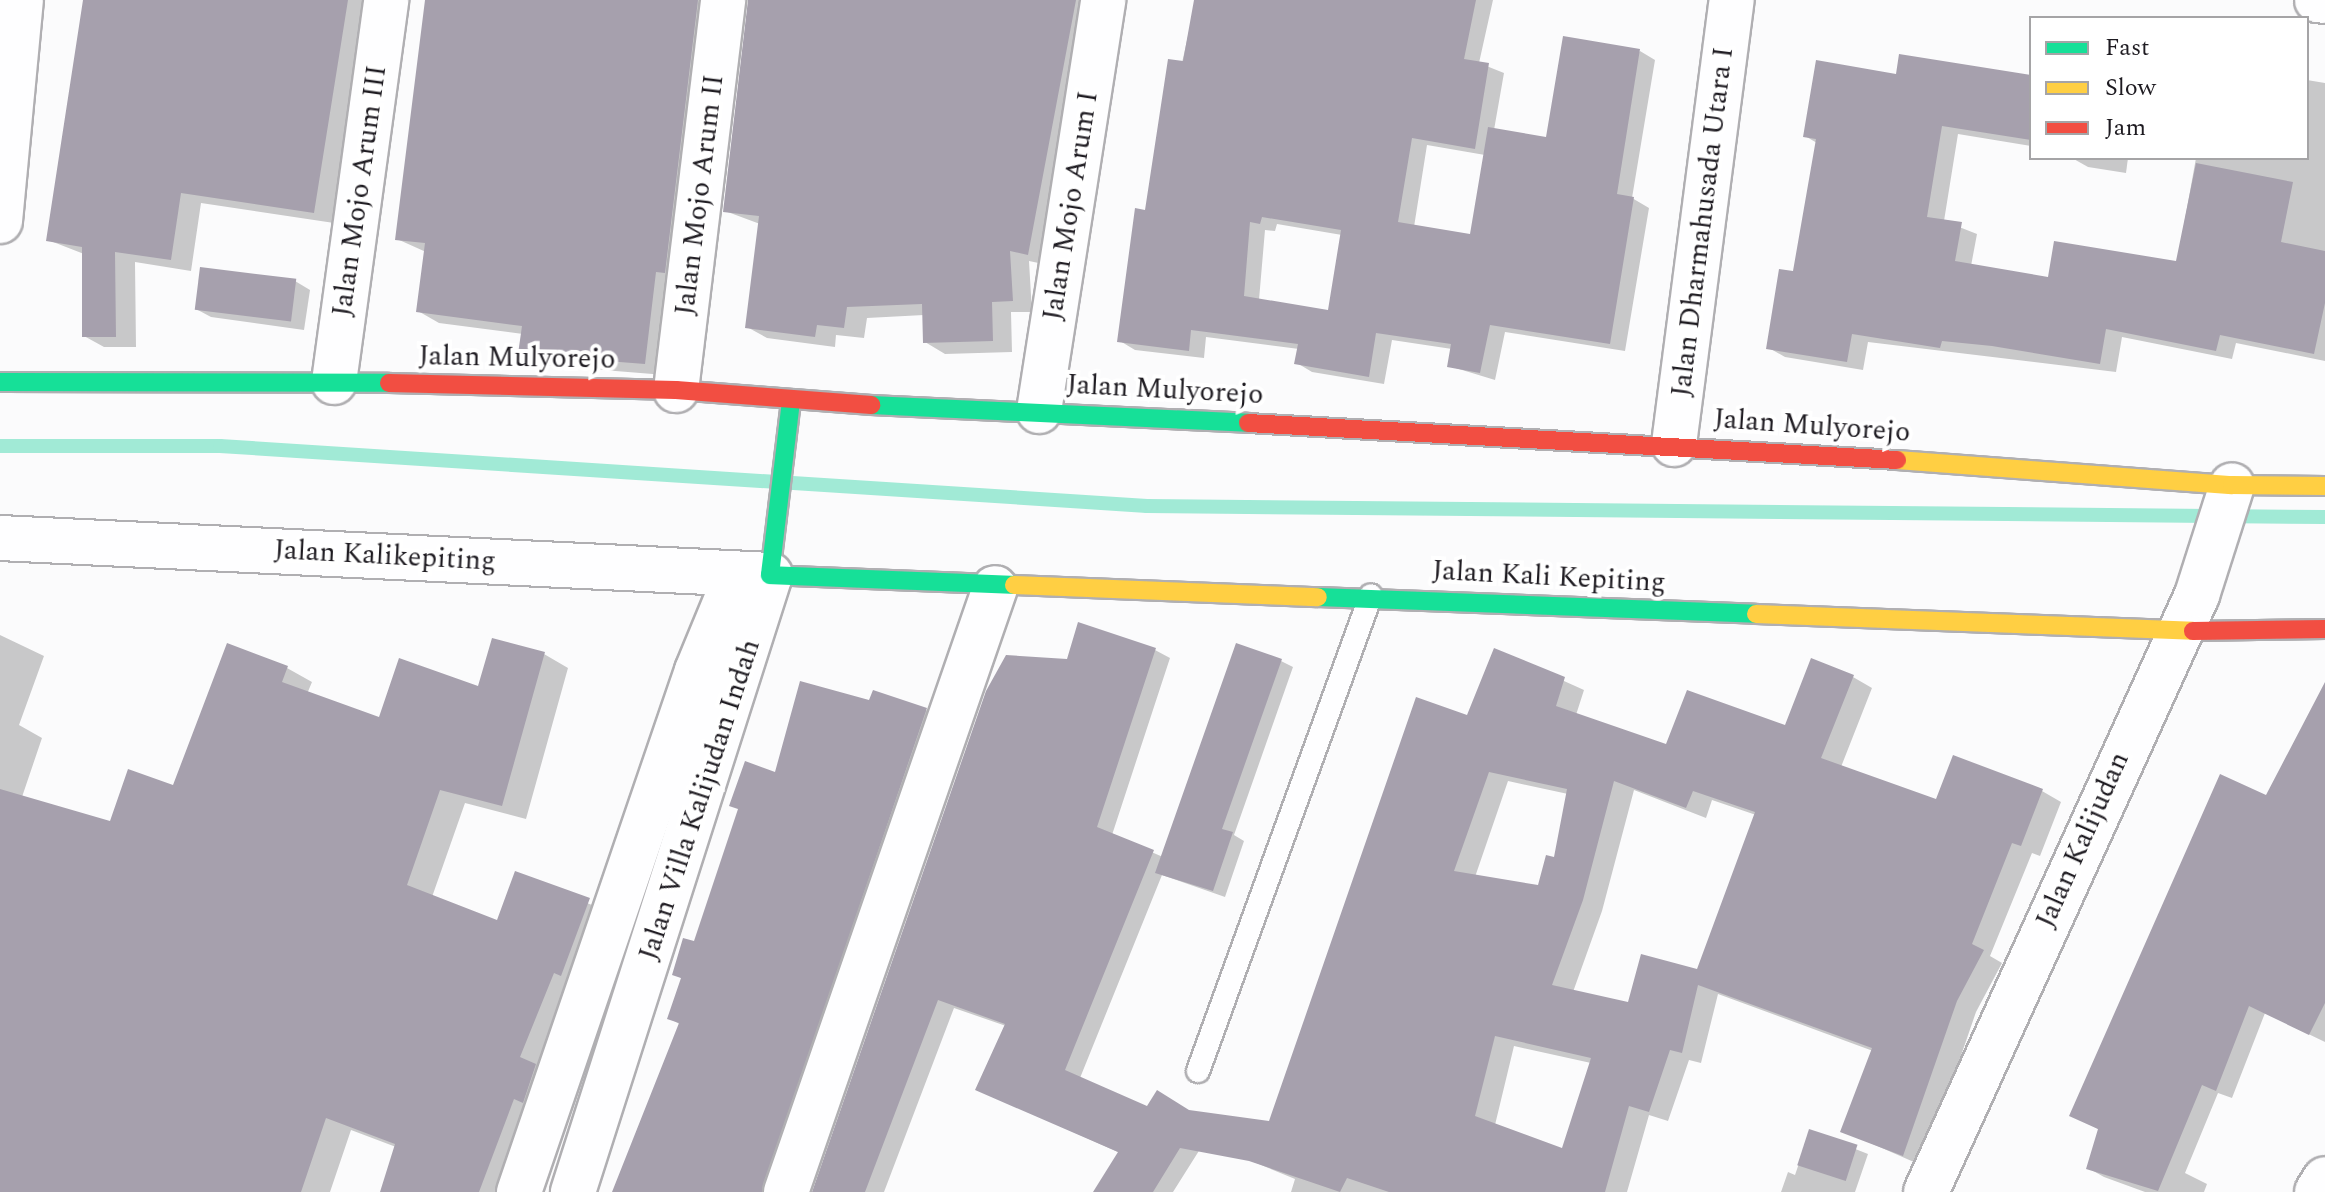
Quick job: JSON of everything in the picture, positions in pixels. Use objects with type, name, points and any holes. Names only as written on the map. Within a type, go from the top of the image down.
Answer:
[{"type":"main road","name":"Jalan Mulyorejo","points":[[0,382],[334,382],[676,390],[791,401],[1674,444],[2230,492],[2325,486]]},
{"type":"main road","name":"Jalan Villa Kalijudan Indah","points":[[760,562],[784,463],[791,401]]},
{"type":"main road","name":"Jalan Kali Kepiting","points":[[760,562],[995,588],[1371,595],[1573,608],[2187,613],[2325,629]]},
{"type":"street","points":[[0,221],[21,0]]},
{"type":"street","name":"Jalan Mojo Arum III","points":[[334,382],[386,0]]},
{"type":"street","name":"Jalan Mojo Arum II","points":[[676,390],[723,0]]},
{"type":"street","name":"Jalan Mojo Arum I","points":[[1039,411],[1103,0]]},
{"type":"street","name":"Jalan Dharmahusada Utara I","points":[[1674,444],[1732,0]]},
{"type":"street","points":[[2317,0],[2325,1]]},
{"type":"street","name":"Jalan Kalijudan","points":[[1926,1192],[2187,613],[2230,492]]},
{"type":"street","name":"Jalan Kalikepiting","points":[[0,538],[760,562]]},
{"type":"street","name":"Jalan Villa Kalijudan Indah","points":[[519,1192],[697,671],[760,562]]},
{"type":"street","name":"Jalan Villa Kalijudan Indah","points":[[573,1192],[760,562]]},
{"type":"street","points":[[786,1192],[995,588]]},
{"type":"street","points":[[2317,1192],[2325,1179]]},
{"type":"lane","points":[[1198,1071],[1371,595]]},
{"type":"building","points":[[83,0],[348,0],[314,213],[181,193],[171,260],[115,252],[116,337],[82,337],[82,247],[46,241]]},
{"type":"building","points":[[425,0],[698,0],[665,273],[656,272],[645,364],[518,354],[522,326],[416,312],[425,243],[395,240]]},
{"type":"building","points":[[748,0],[1076,0],[1028,255],[1010,251],[1013,301],[992,302],[993,341],[923,343],[922,304],[847,307],[844,328],[817,325],[815,337],[745,328],[759,216],[723,212]]},
{"type":"building","points":[[1194,0],[1476,0],[1464,59],[1489,63],[1475,149],[1412,138],[1398,222],[1470,234],[1488,127],[1546,137],[1563,36],[1640,49],[1617,194],[1634,197],[1610,344],[1490,325],[1480,373],[1447,367],[1451,344],[1376,333],[1369,377],[1294,364],[1298,344],[1191,330],[1189,351],[1117,342],[1135,208],[1145,210],[1168,59],[1183,61]],"holes":[[[1262,217],[1341,230],[1328,310],[1244,296],[1250,222],[1260,224]]]},
{"type":"building","points":[[1899,54],[2029,75],[2029,140],[1942,126],[1927,217],[1962,222],[1955,261],[2048,277],[2054,241],[2176,261],[2196,163],[2293,182],[2281,242],[2325,251],[2325,303],[2314,354],[2220,335],[2216,351],[2106,329],[2100,364],[1992,346],[1942,341],[1940,348],[1852,334],[1847,362],[1766,349],[1779,269],[1793,271],[1816,139],[1803,137],[1816,60],[1896,74]]},
{"type":"building","points":[[200,267],[296,279],[291,322],[195,310]]},
{"type":"building","points":[[1078,622],[1156,648],[1097,827],[1154,850],[1065,1070],[1147,1106],[1157,1090],[1189,1110],[1269,1121],[1416,697],[1467,715],[1494,648],[1565,677],[1556,706],[1666,744],[1687,690],[1785,725],[1811,658],[1854,675],[1821,758],[1936,799],[1953,755],[2043,789],[2021,846],[2012,843],[1972,944],[1984,950],[1957,1001],[1903,1156],[1840,1132],[1872,1048],[1698,985],[1682,1053],[1670,1050],[1649,1112],[1629,1106],[1605,1192],[1389,1192],[1347,1178],[1340,1192],[1249,1161],[1180,1148],[1153,1192],[1093,1192],[1118,1152],[975,1090],[1005,1024],[938,1000],[865,1192],[812,1192],[986,691],[1006,655],[1067,659]],"holes":[[[1489,772],[1567,789],[1554,857],[1546,855],[1538,885],[1454,871]],[[1614,781],[1686,808],[1693,791],[1755,812],[1697,969],[1641,954],[1628,1002],[1552,985],[1583,900]],[[1495,1036],[1591,1058],[1562,1148],[1475,1116]]]},
{"type":"building","points":[[492,638],[545,652],[502,806],[440,790],[407,885],[497,920],[515,871],[590,898],[561,976],[554,973],[520,1057],[536,1064],[523,1103],[514,1099],[479,1192],[380,1192],[395,1144],[326,1118],[301,1192],[0,1192],[0,789],[110,821],[128,769],[173,785],[227,643],[288,666],[282,682],[379,717],[399,658],[478,686]]},
{"type":"building","points":[[1236,643],[1282,659],[1222,829],[1233,832],[1213,891],[1155,873]]},
{"type":"building","points":[[800,681],[869,700],[873,690],[927,708],[762,1192],[612,1192],[679,1023],[667,1019],[681,978],[672,975],[683,938],[694,941],[738,809],[729,806],[745,761],[775,772]]},
{"type":"building","points":[[2325,682],[2325,1003],[2309,1035],[2249,1006],[2216,1091],[2202,1085],[2158,1191],[2086,1169],[2098,1129],[2069,1116],[2220,774],[2266,795]]},
{"type":"building","points":[[1809,1129],[1858,1145],[1846,1181],[1797,1165]]},
{"type":"waterway","points":[[0,446],[220,446],[1147,506],[2325,517]]},
{"type":"traffic: fast","points":[[0,382],[389,383]]},
{"type":"traffic: fast","points":[[791,401],[770,575],[1014,585]]},
{"type":"traffic: fast","points":[[871,405],[1248,423]]},
{"type":"traffic: fast","points":[[1318,597],[1756,614]]},
{"type":"traffic: slow","points":[[1897,460],[2232,485],[2325,486]]},
{"type":"traffic: slow","points":[[1014,585],[1318,597]]},
{"type":"traffic: slow","points":[[1756,614],[2193,631]]},
{"type":"traffic: jam","points":[[389,383],[676,390],[871,405]]},
{"type":"traffic: jam","points":[[1248,423],[1897,460]]},
{"type":"traffic: jam","points":[[2193,631],[2325,629]]}]
